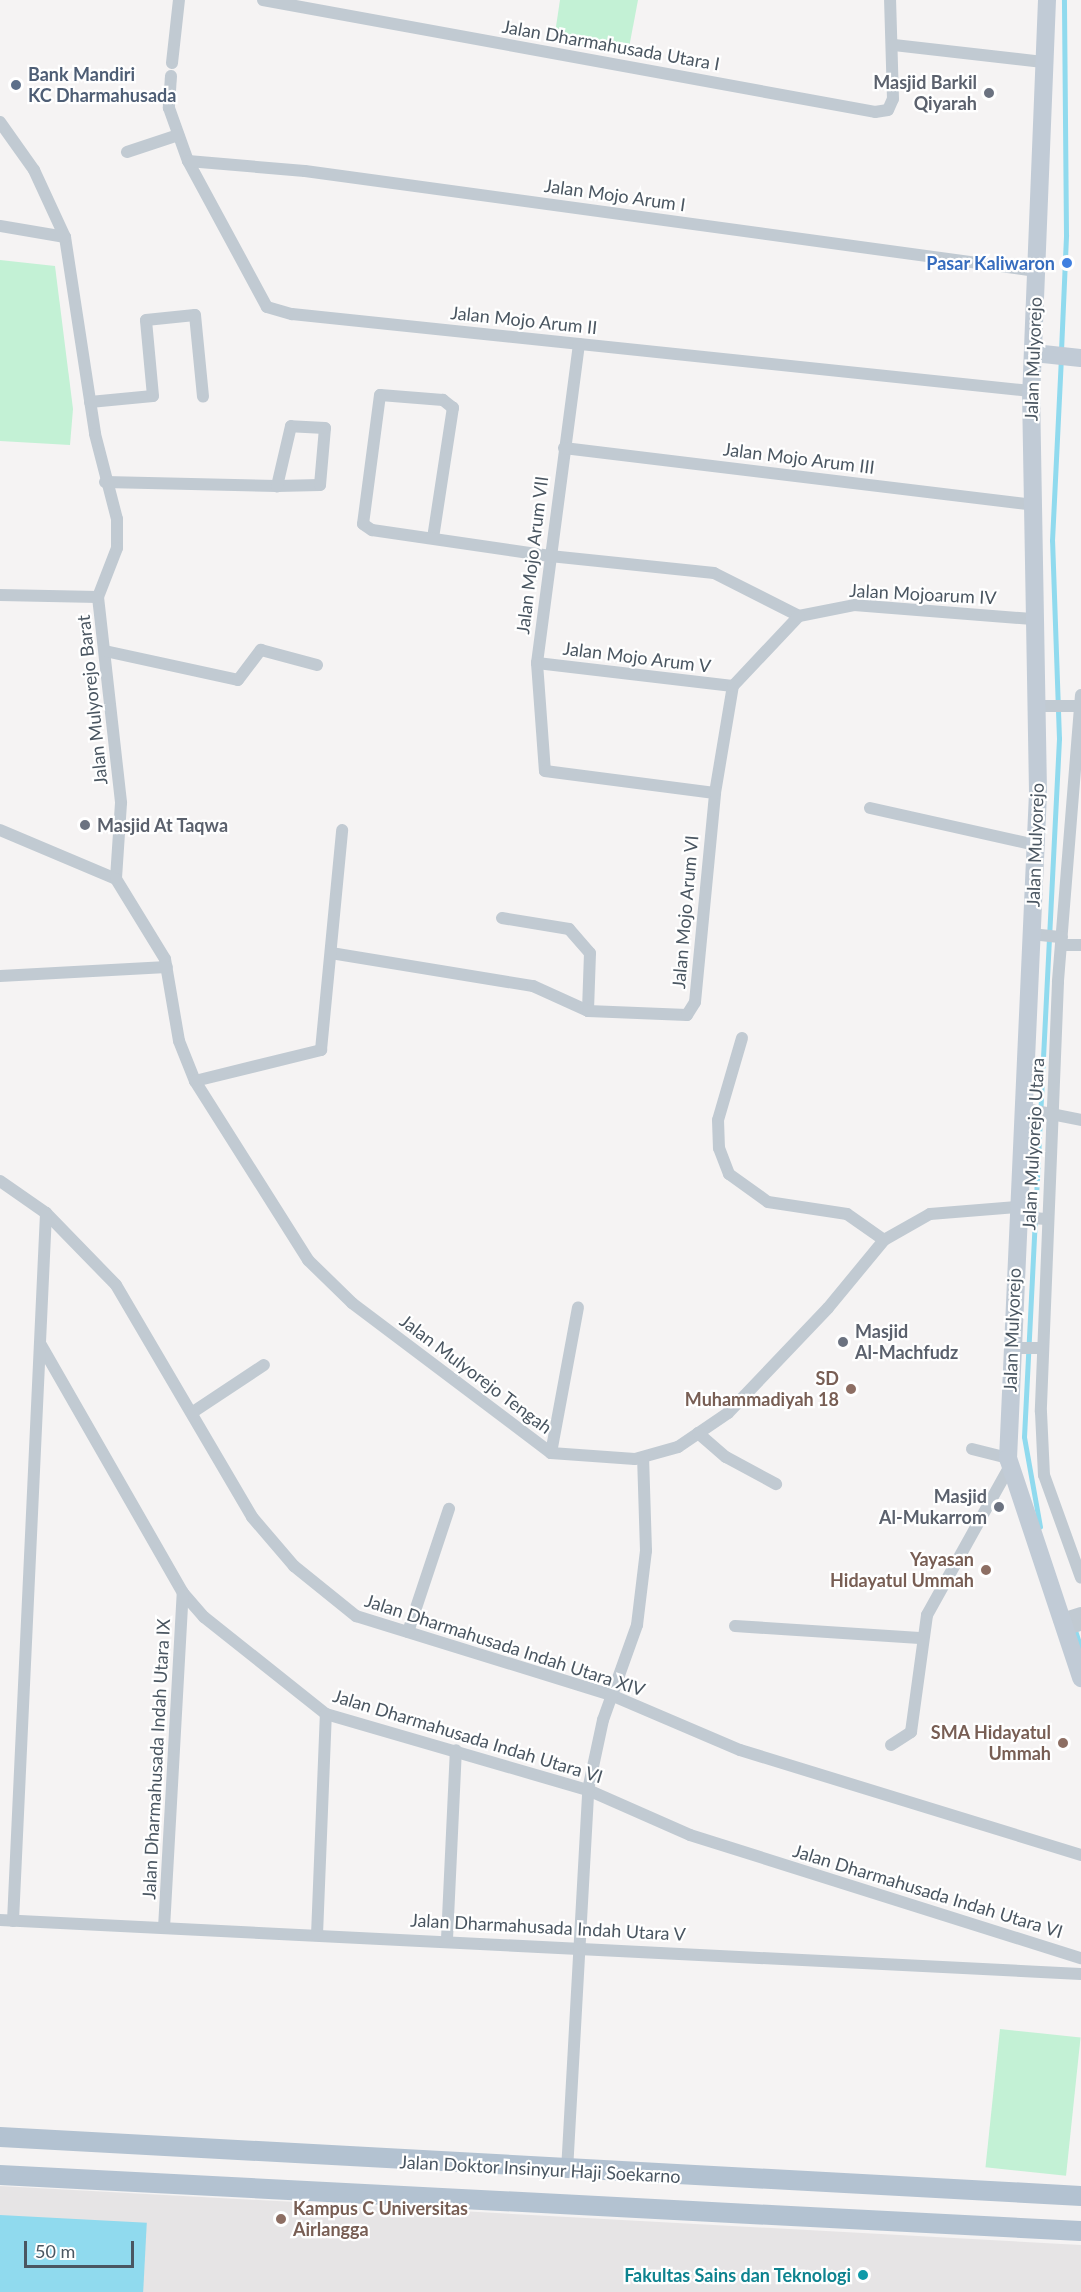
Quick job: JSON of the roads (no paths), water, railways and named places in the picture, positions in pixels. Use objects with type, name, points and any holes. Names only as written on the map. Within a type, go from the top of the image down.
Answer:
[{"type":"main road","name":"Jalan Mulyorejo","points":[[1047,0],[1031,391],[1026,618],[1044,706],[1009,1462],[1068,1624],[1081,1678]]},
{"type":"main road","points":[[1034,353],[1080,358]]},
{"type":"main road","name":"Jalan Doktor Insinyur Haji Soekarno","points":[[0,2137],[567,2171],[1081,2196]]},
{"type":"main road","name":"Jalan Doktor Insinyur Haji Soekarno","points":[[0,2175],[1081,2231]]},
{"type":"street","name":"Jalan Mojo Arum II","points":[[179,0],[169,108],[188,162],[267,307],[292,314],[1031,391]]},
{"type":"street","name":"Jalan Dharmahusada Utara I","points":[[263,0],[875,112],[888,110],[893,99],[894,45],[890,0]]},
{"type":"street","points":[[894,45],[1043,62]]},
{"type":"street","name":"Jalan Mulyorejo Barat","points":[[0,122],[34,170],[65,237],[90,402],[105,482],[119,533],[98,597],[121,803],[116,879]]},
{"type":"street","points":[[127,152],[178,135]]},
{"type":"street","name":"Jalan Mojo Arum I","points":[[188,162],[305,171],[1036,271]]},
{"type":"street","points":[[0,226],[65,237]]},
{"type":"street","points":[[90,402],[153,396],[146,320],[195,315],[203,397]]},
{"type":"street","name":"Jalan Mojo Arum VII","points":[[579,344],[537,663],[545,771],[715,793]]},
{"type":"street","points":[[433,538],[454,418],[453,408],[443,400],[380,395],[363,524],[433,538],[550,556],[714,573],[799,616],[733,686]]},
{"type":"street","points":[[105,482],[277,486],[320,485],[325,428],[291,426],[277,486]]},
{"type":"street","name":"Jalan Mojo Arum III","points":[[564,448],[1030,504]]},
{"type":"street","points":[[0,595],[98,597]]},
{"type":"street","name":"Jalan Mojoarum IV","points":[[799,616],[854,605],[1026,618]]},
{"type":"street","points":[[105,651],[238,680],[261,650],[317,665]]},
{"type":"street","name":"Jalan Mojo Arum V","points":[[537,663],[733,686]]},
{"type":"street","name":"Jalan Mojo Arum VI","points":[[331,953],[533,986],[588,1011],[668,1017],[687,1015],[695,1002],[715,793],[733,686]]},
{"type":"street","points":[[1044,706],[1079,703]]},
{"type":"street","name":"Jalan Mulyorejo Utara","points":[[1079,703],[1059,940],[1040,1348],[1044,1475],[1081,1578]]},
{"type":"street","points":[[870,808],[1036,845]]},
{"type":"street","points":[[0,830],[116,879]]},
{"type":"street","points":[[195,1081],[321,1050],[342,830]]},
{"type":"street","name":"Jalan Mulyorejo Tengah","points":[[116,879],[167,967],[179,1041],[195,1081],[308,1260],[352,1303],[551,1453],[659,1457],[699,1433],[728,1413],[828,1308],[884,1240],[930,1214],[1021,1214],[1045,1219]]},
{"type":"street","points":[[502,918],[569,929],[590,953],[588,1011]]},
{"type":"street","points":[[1035,934],[1081,945]]},
{"type":"street","points":[[0,976],[167,967]]},
{"type":"street","points":[[742,1038],[718,1120],[719,1148],[729,1174],[768,1202],[847,1214],[884,1240]]},
{"type":"street","points":[[1025,1109],[1050,1112],[1081,1120]]},
{"type":"street","name":"Jalan Dharmahusada Indah Utara XIV","points":[[0,1181],[46,1213],[116,1285],[274,1545],[339,1605],[408,1632],[611,1695],[740,1750],[1081,1855]]},
{"type":"street","points":[[6,1920],[41,1345],[46,1213]]},
{"type":"street","points":[[551,1453],[578,1307]]},
{"type":"street","name":"Jalan Dharmahusada Indah Utara VI","points":[[41,1345],[183,1593],[204,1617],[326,1714],[588,1790],[690,1835],[1081,1958]]},
{"type":"street","points":[[1015,1348],[1040,1348]]},
{"type":"street","points":[[193,1412],[264,1365]]},
{"type":"street","points":[[699,1433],[726,1457],[776,1484]]},
{"type":"street","points":[[891,1745],[911,1732],[920,1638],[927,1615],[1009,1462],[972,1449]]},
{"type":"street","points":[[567,2171],[577,1947],[588,1790],[611,1695],[628,1655],[642,1592],[647,1510],[643,1458]]},
{"type":"street","points":[[408,1632],[450,1509]]},
{"type":"street","name":"Jalan Dharmahusada Indah Utara IX","points":[[164,1928],[183,1593]]},
{"type":"street","points":[[1068,1624],[1081,1613]]},
{"type":"street","points":[[735,1626],[920,1638]]},
{"type":"street","points":[[317,1935],[326,1714]]},
{"type":"street","points":[[447,1939],[456,1750]]},
{"type":"street","name":"Jalan Dharmahusada Indah Utara V","points":[[6,1920],[447,1939],[1081,1974]]},
{"type":"water","points":[[0,2215],[147,2223],[143,2292],[0,2292]]},
{"type":"waterway","points":[[1061,351],[1066,235],[1064,0]]},
{"type":"waterway","points":[[1040,1527],[1024,1437],[1059,739],[1052,541],[1061,360]]},
{"type":"waterway","points":[[1075,1629],[1081,1647]]},
{"type":"place","name":"Bank Mandiri KC Dharmahusada","points":[[16,85]]},
{"type":"place","name":"Masjid Barkil Qiyarah","points":[[989,93]]},
{"type":"place","name":"Pasar Kaliwaron","points":[[1067,263]]},
{"type":"place","name":"Masjid At Taqwa","points":[[85,825]]},
{"type":"place","name":"Masjid Al-Machfudz","points":[[843,1342]]},
{"type":"place","name":"SD Muhammadiyah 18","points":[[851,1389]]},
{"type":"place","name":"Masjid Al-Mukarrom","points":[[999,1507]]},
{"type":"place","name":"Yayasan Hidayatul Ummah","points":[[986,1570]]},
{"type":"place","name":"SMA Hidayatul Ummah","points":[[1063,1743]]},
{"type":"place","name":"Kampus C Universitas Airlangga","points":[[281,2219]]},
{"type":"place","name":"Fakultas Sains dan Teknologi","points":[[863,2275]]}]
